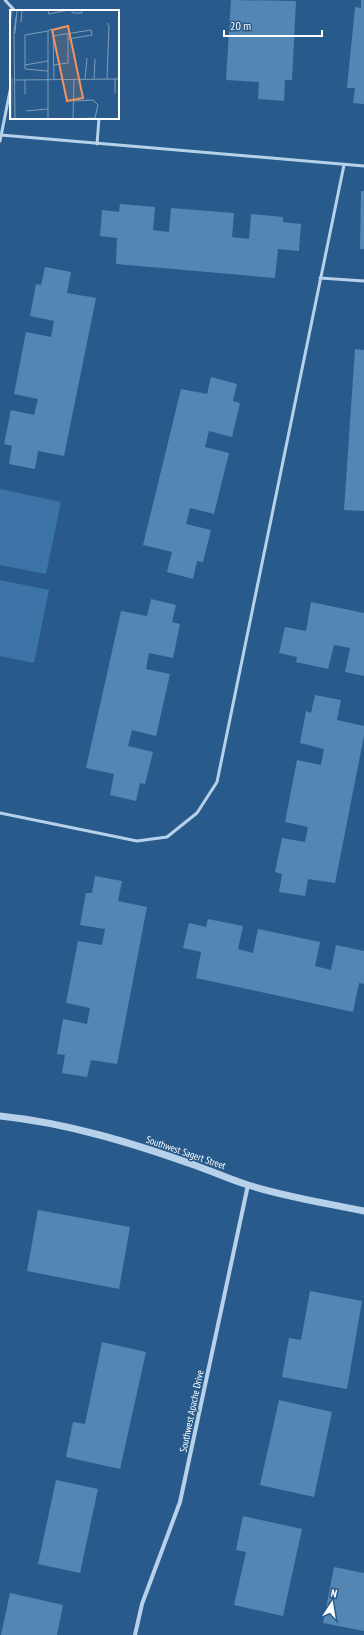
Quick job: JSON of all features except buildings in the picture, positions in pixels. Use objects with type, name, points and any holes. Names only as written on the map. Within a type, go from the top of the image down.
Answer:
[{"type":"street","name":"Southwest Sagert Street","points":[[0,1116],[68,1128],[126,1142],[198,1166],[248,1185],[282,1194],[364,1211]]},
{"type":"street","name":"Southwest Apache Drive","points":[[135,1635],[142,1604],[180,1502],[248,1185]]},
{"type":"lane","points":[[5,0],[14,10]]},
{"type":"lane","points":[[0,141],[10,91]]},
{"type":"lane","points":[[97,144],[99,119]]},
{"type":"lane","points":[[1,136],[364,166]]},
{"type":"lane","points":[[0,813],[137,841],[167,837],[197,813],[217,782],[344,165]]},
{"type":"lane","points":[[320,278],[364,281]]},
{"type":"shaded area","points":[[0,489],[61,502],[46,574],[0,565]]},
{"type":"shaded area","points":[[0,580],[49,590],[34,663],[0,656]]}]
